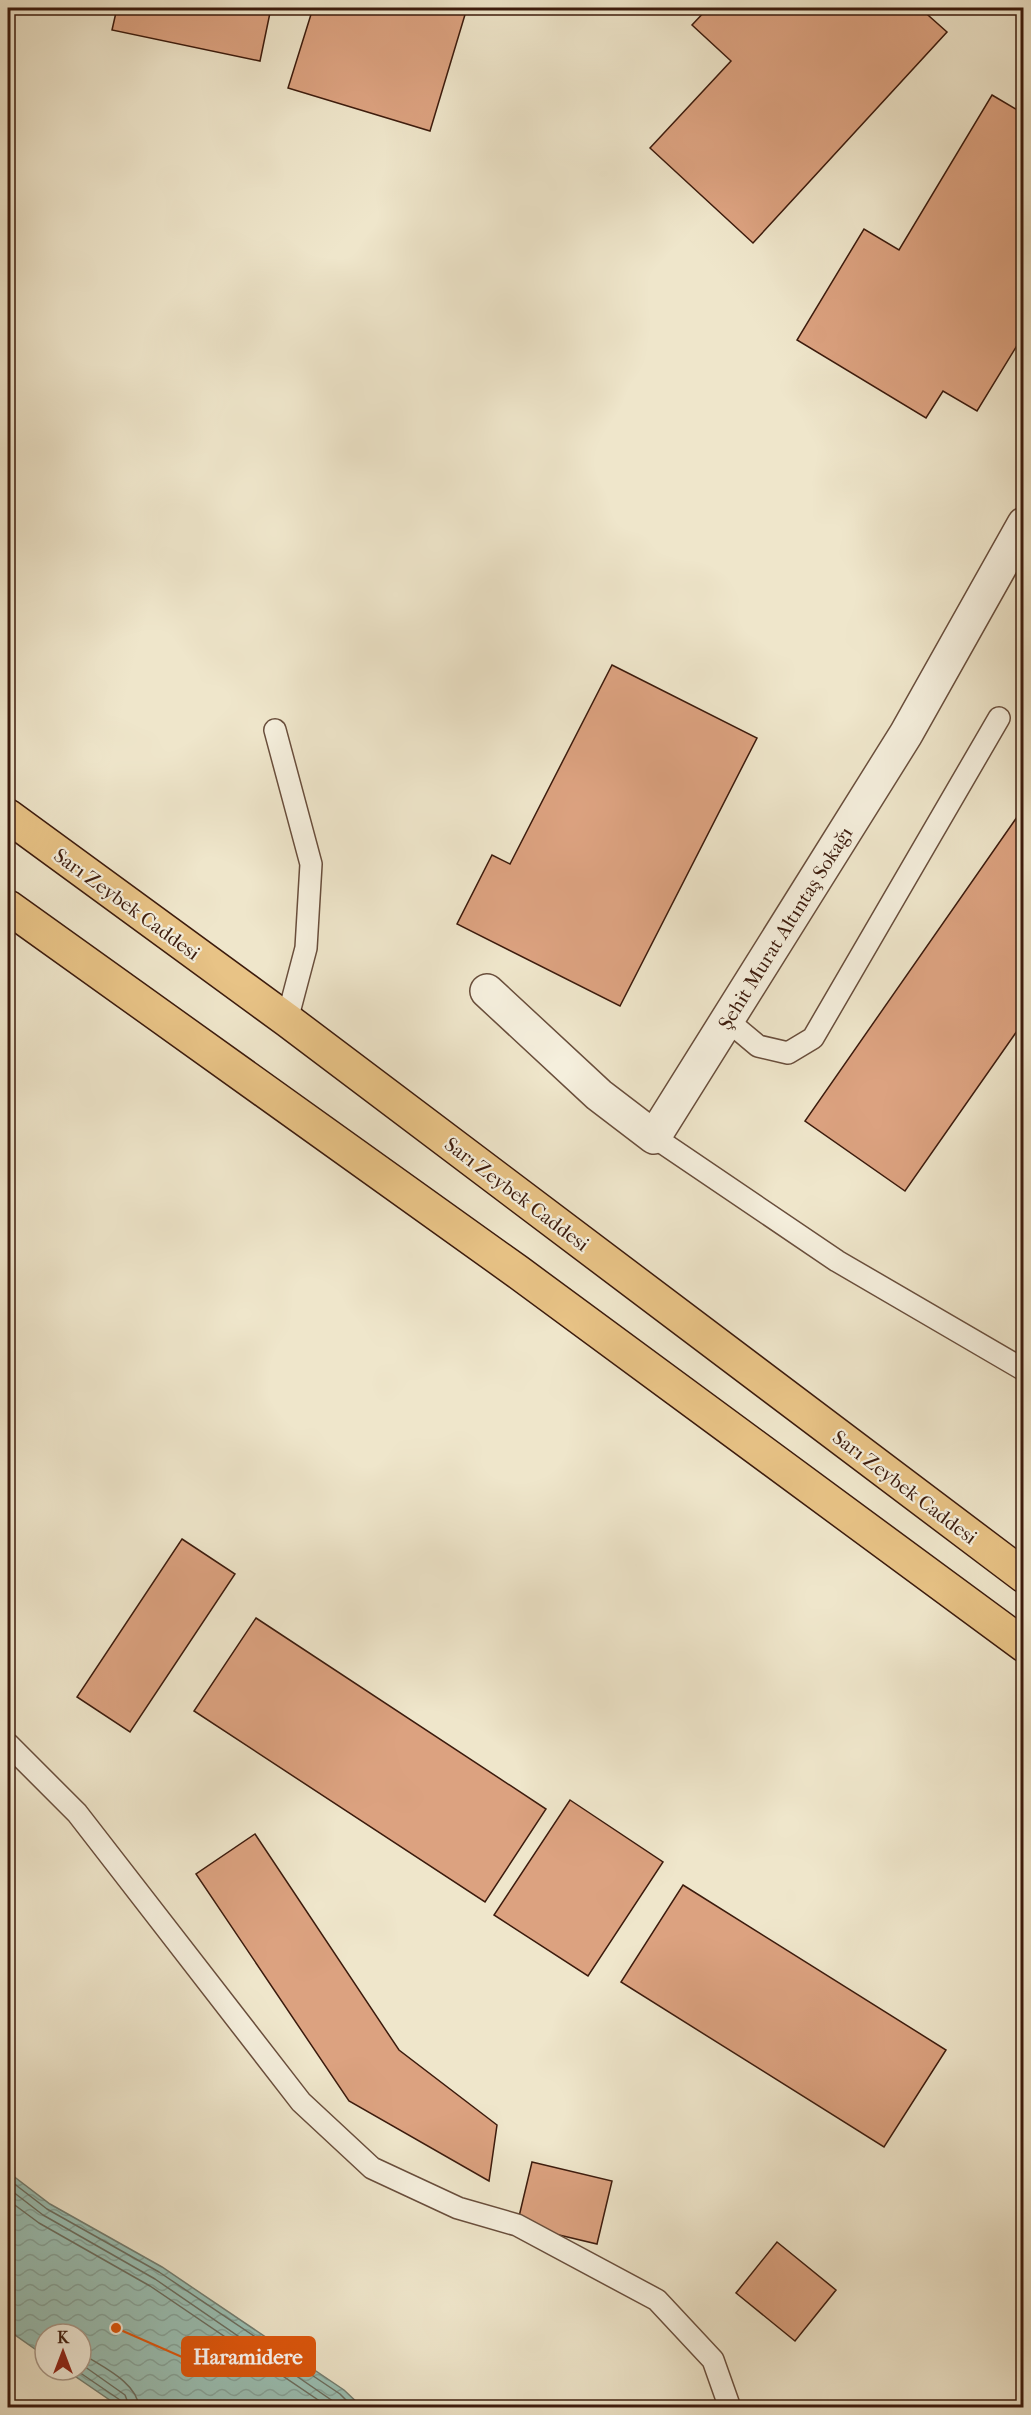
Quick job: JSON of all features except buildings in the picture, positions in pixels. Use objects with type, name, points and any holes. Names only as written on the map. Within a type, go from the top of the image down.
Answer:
[{"type":"main road","name":"Sarı Zeybek Caddesi","points":[[8,816],[287,1020],[1023,1576]]},
{"type":"main road","points":[[8,908],[518,1272],[1023,1645]]},
{"type":"street","name":"Şehit Murat Altıntaş Sokağı","points":[[654,1137],[906,734],[1023,524]]},
{"type":"street","points":[[487,991],[599,1095],[654,1137]]},
{"type":"lane","points":[[727,1020],[758,1046],[789,1053],[813,1038],[999,718]]},
{"type":"lane","points":[[274,730],[311,864],[306,948],[287,1020]]},
{"type":"lane","points":[[654,1137],[837,1261],[1023,1370]]},
{"type":"lane","points":[[8,1744],[77,1813],[301,2102],[372,2168],[458,2208],[517,2225],[657,2300],[713,2360],[730,2408]]},
{"type":"water","points":[[8,2172],[50,2204],[162,2267],[344,2390],[362,2407],[120,2407],[84,2382],[93,2382],[93,2322],[33,2322],[33,2348],[8,2330]]},
{"type":"place","name":"Haramidere","points":[[116,2328]]}]
